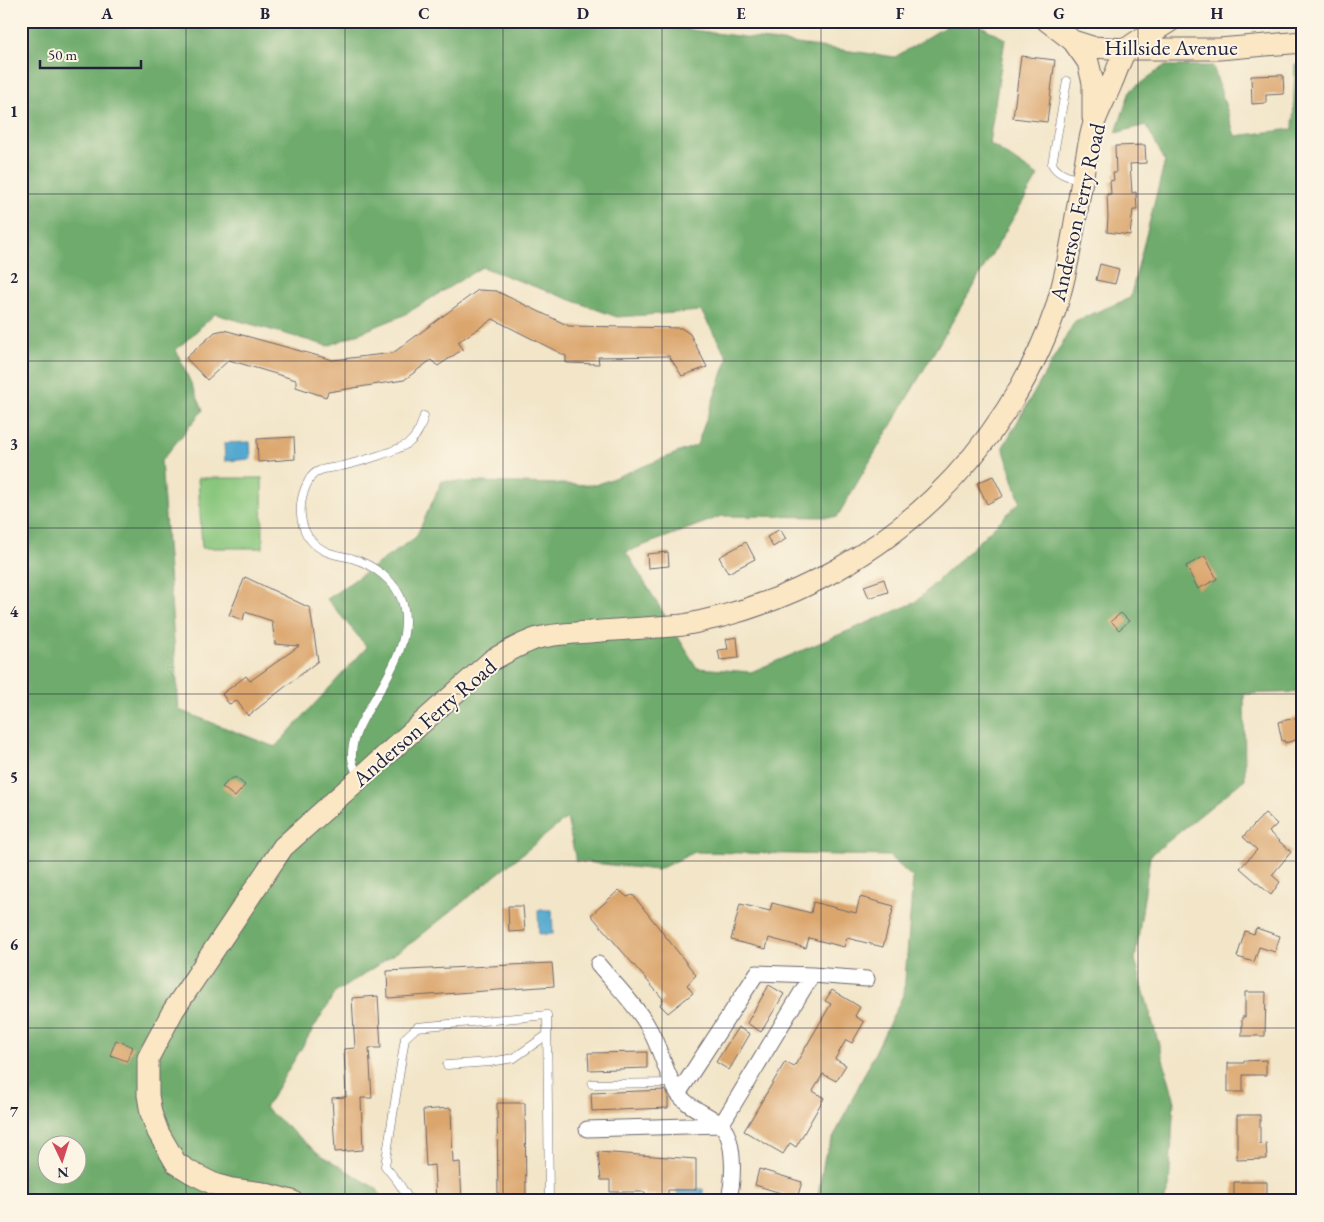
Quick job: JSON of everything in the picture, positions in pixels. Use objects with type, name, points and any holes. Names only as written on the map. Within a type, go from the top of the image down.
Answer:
[{"type":"street","name":"Hillside Avenue","points":[[1047,21],[1073,41],[1092,47],[1219,49],[1303,42]]},
{"type":"street","points":[[1127,49],[1170,21]]},
{"type":"street","points":[[1182,21],[1184,35],[1192,49]]},
{"type":"street","points":[[1073,41],[1088,62],[1093,83],[1093,128]]},
{"type":"street","name":"Anderson Ferry Road","points":[[292,1201],[214,1184],[176,1163],[158,1132],[148,1095],[148,1058],[173,1011],[283,847],[492,660],[520,645],[556,634],[684,625],[740,611],[775,599],[810,584],[875,546],[934,498],[984,442],[1024,379],[1041,345],[1055,310],[1068,264],[1093,128],[1127,49]]},
{"type":"street","points":[[598,964],[646,1022],[676,1088],[701,1112],[721,1125],[726,1132],[733,1176],[728,1201]]},
{"type":"street","points":[[676,1088],[757,972],[867,979]]},
{"type":"street","points":[[721,1125],[812,974]]},
{"type":"street","points":[[587,1129],[721,1125]]},
{"type":"lane","points":[[1067,81],[1052,164],[1055,169],[1063,174],[1083,181]]},
{"type":"lane","points":[[359,779],[352,759],[353,745],[357,729],[400,652],[404,625],[403,602],[385,576],[368,564],[326,552],[310,542],[303,529],[300,512],[303,493],[310,478],[319,470],[342,466],[408,443],[419,431],[424,416]]},
{"type":"lane","points":[[410,1201],[385,1166],[405,1038],[417,1027],[547,1015],[550,1201]]},
{"type":"lane","points":[[447,1065],[514,1058],[547,1035]]},
{"type":"lane","points":[[592,1084],[676,1088]]},
{"type":"green space","points":[[21,21],[625,21],[895,57],[955,21],[972,21],[1005,39],[989,143],[1038,176],[837,517],[722,516],[626,552],[697,668],[751,672],[914,603],[1020,502],[1003,447],[1075,321],[1130,298],[1165,161],[1146,125],[1116,133],[1130,91],[1164,66],[1213,66],[1235,136],[1293,129],[1295,64],[1303,64],[1303,692],[1244,694],[1245,779],[1150,856],[1135,960],[1174,1098],[1169,1188],[1164,1201],[817,1201],[825,1155],[904,993],[913,878],[889,856],[695,852],[657,870],[576,861],[567,818],[414,941],[335,993],[265,1108],[318,1153],[377,1189],[384,1201],[21,1201]],"holes":[[[482,267],[617,317],[701,311],[728,358],[697,445],[596,485],[442,481],[416,537],[327,599],[367,647],[275,747],[179,710],[161,461],[203,410],[176,350],[215,314],[328,346],[404,315]]]},
{"type":"green space","points":[[198,478],[262,478],[263,548],[202,548]]},
{"type":"water","points":[[250,442],[251,459],[225,461],[224,443]]},
{"type":"water","points":[[538,910],[552,910],[553,934],[539,934]]},
{"type":"water","points":[[703,1189],[703,1201],[678,1201],[677,1190]]},
{"type":"building","points":[[1021,56],[1055,60],[1047,122],[1013,118]]},
{"type":"building","points":[[1283,75],[1284,94],[1266,95],[1266,103],[1252,104],[1251,76]]},
{"type":"building","points":[[1145,145],[1146,163],[1130,164],[1132,193],[1136,192],[1137,210],[1133,210],[1130,235],[1107,232],[1107,194],[1111,194],[1110,181],[1114,180],[1113,173],[1116,173],[1115,146]]},
{"type":"building","points":[[1100,264],[1119,269],[1115,284],[1096,280]]},
{"type":"building","points":[[478,290],[496,291],[569,326],[681,328],[690,334],[707,367],[682,376],[669,356],[598,357],[599,364],[566,363],[566,356],[493,319],[458,342],[463,349],[438,366],[431,360],[404,380],[328,392],[326,397],[296,387],[296,380],[229,360],[207,380],[186,358],[215,332],[224,330],[333,360],[393,353]]},
{"type":"building","points":[[294,437],[295,459],[258,462],[257,439]]},
{"type":"building","points":[[993,476],[1003,496],[987,504],[977,483]]},
{"type":"building","points":[[780,529],[786,539],[773,547],[767,537]]},
{"type":"building","points":[[746,542],[755,559],[728,573],[719,557]]},
{"type":"building","points":[[668,552],[669,566],[648,568],[647,554]]},
{"type":"building","points":[[1205,556],[1217,579],[1198,589],[1186,566]]},
{"type":"building","points":[[245,577],[310,608],[318,661],[248,716],[237,701],[229,704],[222,694],[246,676],[250,681],[299,646],[275,644],[272,621],[245,612],[243,620],[229,615]]},
{"type":"building","points":[[884,579],[888,592],[869,598],[864,586]]},
{"type":"building","points":[[1121,613],[1129,621],[1119,630],[1111,621]]},
{"type":"building","points":[[737,637],[739,658],[720,660],[718,650],[728,649],[726,639]]},
{"type":"building","points":[[1303,716],[1303,738],[1285,743],[1285,741],[1282,741],[1278,722]]},
{"type":"building","points":[[235,777],[245,785],[235,797],[222,787],[231,778]]},
{"type":"building","points":[[1265,813],[1277,824],[1269,832],[1291,852],[1272,875],[1280,882],[1271,895],[1240,868],[1257,850],[1243,837]]},
{"type":"building","points":[[619,890],[627,897],[633,895],[696,975],[687,985],[693,993],[668,1013],[660,1005],[663,999],[591,915]]},
{"type":"building","points":[[860,897],[894,906],[883,947],[847,938],[844,947],[809,938],[806,948],[769,938],[766,949],[731,940],[740,904],[770,911],[772,903],[811,913],[813,902],[856,913]]},
{"type":"building","points":[[508,906],[523,906],[525,931],[509,932]]},
{"type":"building","points":[[1256,928],[1280,936],[1275,952],[1259,947],[1254,962],[1237,957],[1245,931],[1254,934]]},
{"type":"building","points":[[552,963],[554,986],[388,998],[387,971]]},
{"type":"building","points":[[769,985],[784,994],[761,1032],[747,1023]]},
{"type":"building","points":[[832,990],[860,1007],[855,1016],[864,1022],[852,1043],[846,1040],[835,1059],[846,1065],[836,1081],[823,1074],[813,1091],[824,1098],[796,1147],[790,1143],[783,1154],[744,1131],[785,1062],[794,1067],[831,1004],[825,1001]]},
{"type":"building","points":[[1245,992],[1266,992],[1265,1036],[1242,1036],[1242,1017],[1245,1017]]},
{"type":"building","points":[[378,996],[381,1048],[369,1048],[372,1098],[361,1098],[363,1150],[335,1152],[332,1098],[346,1097],[344,1049],[355,1048],[352,998]]},
{"type":"building","points":[[738,1027],[750,1034],[729,1070],[716,1062]]},
{"type":"building","points":[[116,1040],[133,1047],[127,1061],[110,1055]]},
{"type":"building","points":[[647,1052],[647,1068],[589,1070],[588,1053]]},
{"type":"building","points":[[1266,1060],[1266,1075],[1243,1075],[1243,1092],[1228,1092],[1228,1063]]},
{"type":"building","points":[[665,1090],[668,1094],[668,1108],[592,1111],[591,1093]]},
{"type":"building","points":[[497,1103],[525,1103],[526,1201],[498,1201]]},
{"type":"building","points":[[451,1108],[453,1163],[460,1162],[462,1201],[436,1201],[434,1165],[426,1166],[423,1110]]},
{"type":"building","points":[[1237,1115],[1260,1115],[1260,1144],[1266,1143],[1267,1159],[1237,1160]]},
{"type":"building","points":[[598,1152],[696,1159],[696,1190],[668,1190],[668,1195],[645,1195],[645,1192],[610,1192],[610,1180],[601,1180]]},
{"type":"building","points":[[759,1169],[802,1182],[797,1198],[755,1185]]},
{"type":"building","points":[[1234,1182],[1267,1182],[1267,1198],[1252,1198],[1252,1201],[1234,1201]]}]
